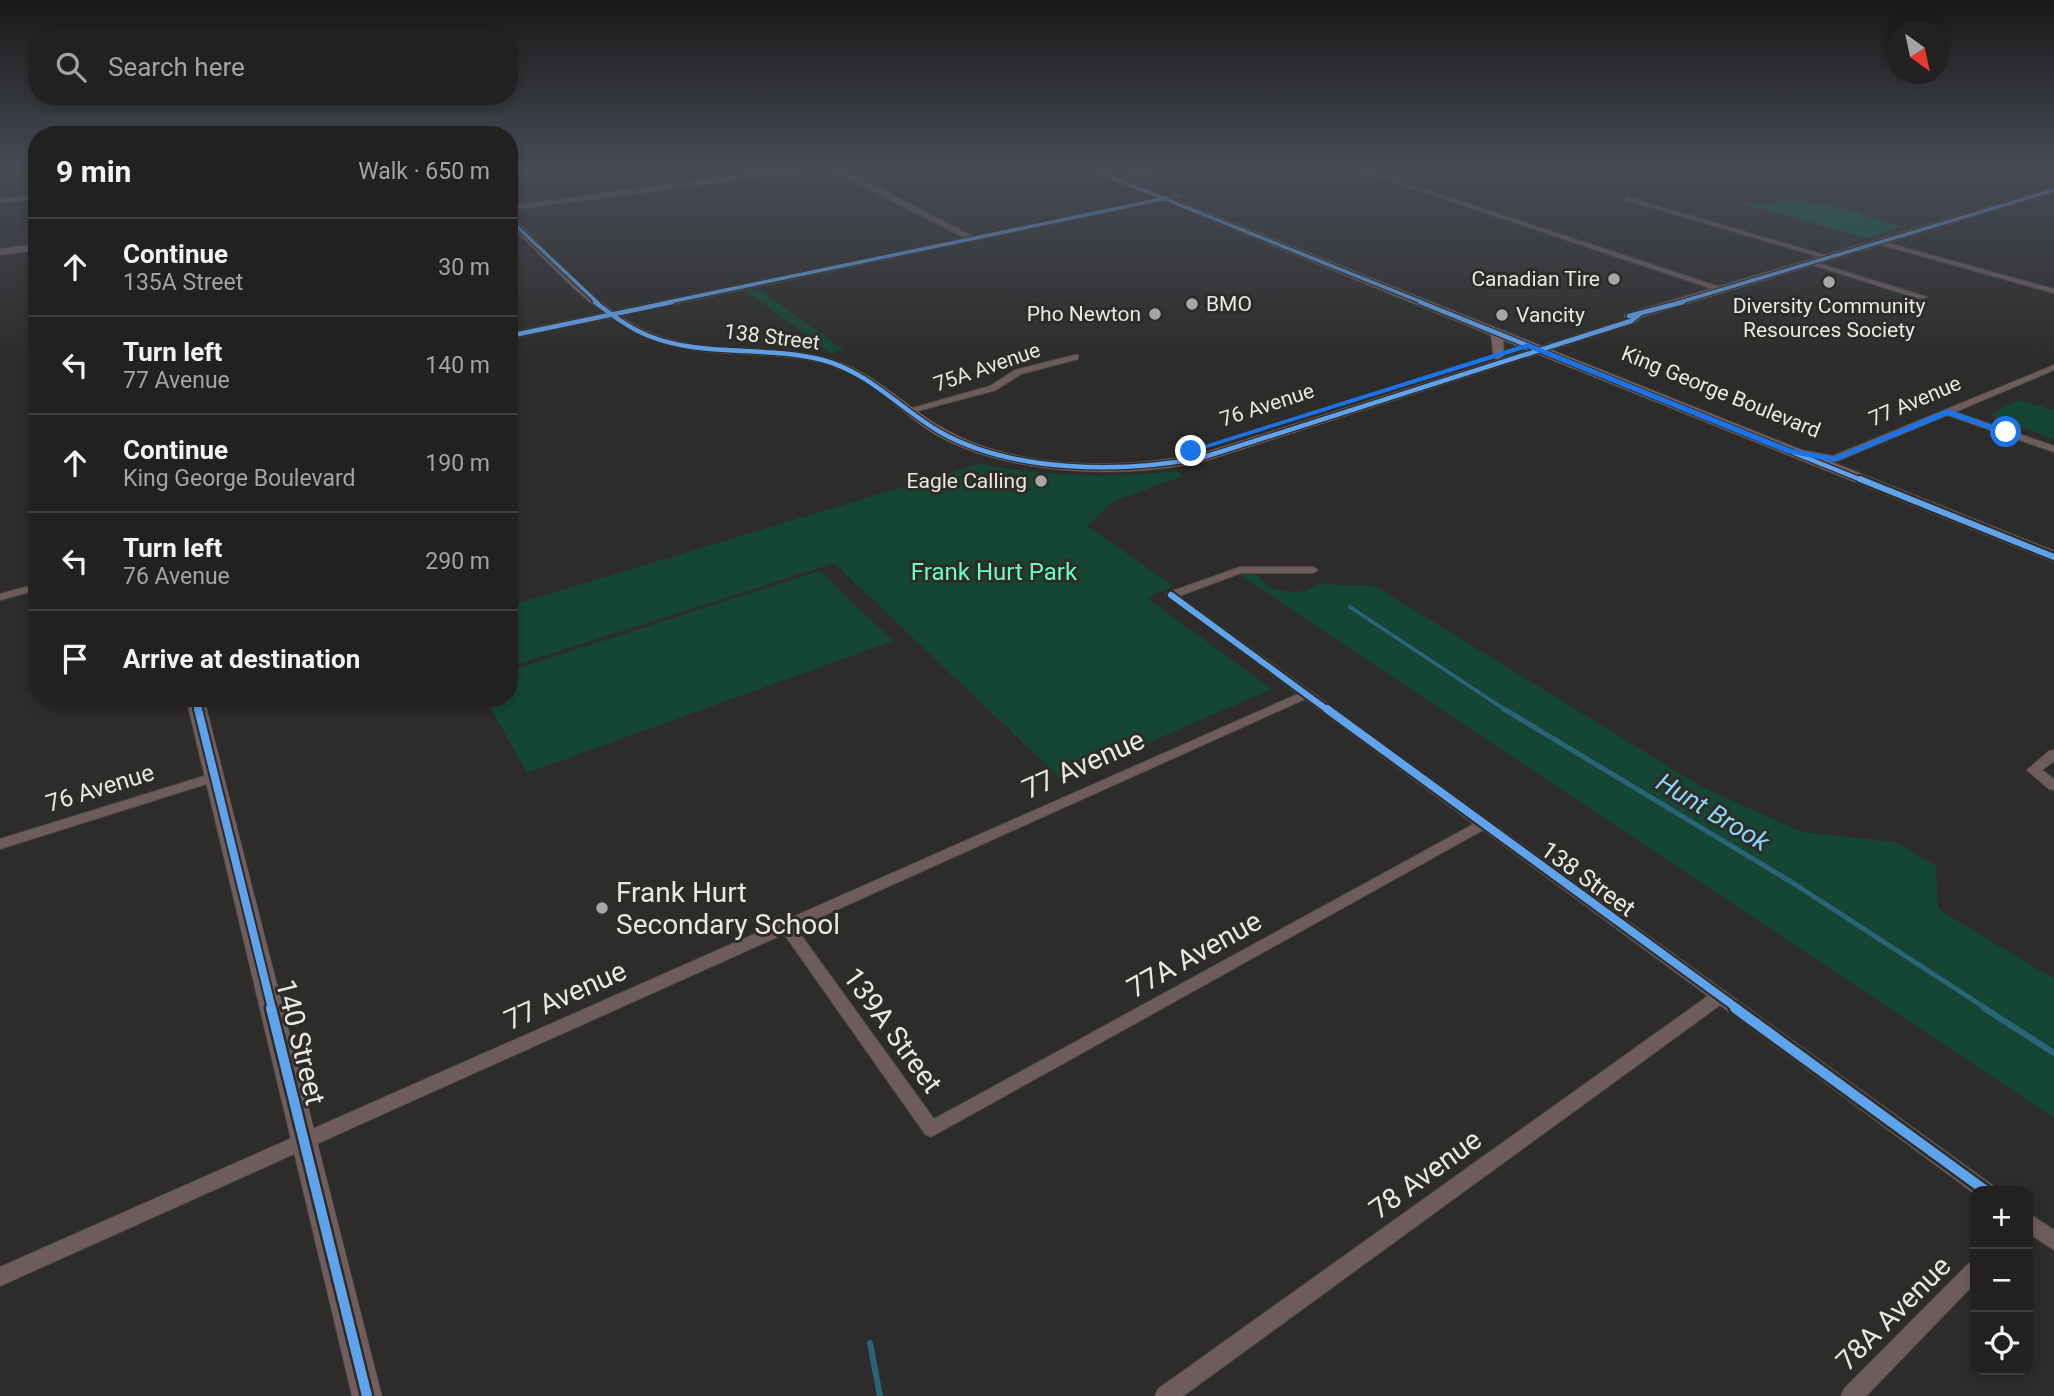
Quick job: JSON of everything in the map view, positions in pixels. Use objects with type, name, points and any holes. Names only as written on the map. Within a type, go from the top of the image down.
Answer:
[{"type":"main road","name":"138 Street","points":[[522,231],[610,314],[640,333],[669,342],[793,354],[834,363],[861,375],[952,438],[1007,457],[1054,464],[1133,465]]},
{"type":"main road","name":"King George Boulevard","points":[[1251,231],[1497,333],[1539,346],[2054,546]]},
{"type":"main road","name":"King George Boulevard","points":[[1253,231],[2054,557]]},
{"type":"main road","name":"76 Avenue","points":[[1133,465],[1213,444],[1498,355],[1631,321],[1639,315],[1919,231]]},
{"type":"main road","points":[[0,250],[28,246]]},
{"type":"main road","points":[[1497,333],[1498,355]]},
{"type":"main road","name":"76 Avenue","points":[[1133,465],[1160,466],[1201,458],[1539,346]]},
{"type":"main road","points":[[1201,458],[1207,451],[1277,428],[1289,420]]},
{"type":"main road","name":"140 Street","points":[[197,707],[367,1396]]},
{"type":"street","points":[[957,231],[971,238]]},
{"type":"street","points":[[518,333],[1005,231]]},
{"type":"street","points":[[1546,231],[1725,290]]},
{"type":"street","points":[[1737,231],[1829,258]]},
{"type":"street","points":[[1880,243],[2054,291]]},
{"type":"street","points":[[1812,263],[1923,297]]},
{"type":"street","name":"75A Avenue","points":[[910,410],[993,388],[1018,372],[1074,357]]},
{"type":"street","name":"77 Avenue","points":[[1834,459],[2054,367]]},
{"type":"street","points":[[1948,412],[2054,449]]},
{"type":"street","points":[[1790,451],[1834,459]]},
{"type":"street","name":"138 Street","points":[[1313,570],[1240,570],[1171,595],[1979,1186]]},
{"type":"street","points":[[0,597],[28,589]]},
{"type":"street","name":"77 Avenue","points":[[0,1277],[1305,695]]},
{"type":"street","points":[[2054,754],[2036,767],[2037,775],[2054,786]]},
{"type":"street","name":"76 Avenue","points":[[0,844],[214,777]]},
{"type":"street","name":"77A Avenue","points":[[931,1129],[1482,825]]},
{"type":"street","name":"139A Street","points":[[787,927],[931,1129]]},
{"type":"street","name":"78 Avenue","points":[[1165,1396],[1719,997]]},
{"type":"street","points":[[2033,1226],[2054,1241]]},
{"type":"street","name":"78A Avenue","points":[[1851,1396],[1970,1275]]},
{"type":"green space","points":[[1841,231],[1887,231],[1866,238]]},
{"type":"green space","points":[[758,289],[844,350],[830,353],[746,291]]},
{"type":"green space","points":[[2019,400],[2054,410],[2054,439],[1989,415]]},
{"type":"green space","name":"Frank Hurt Park","points":[[979,464],[1078,475],[1177,471],[1183,476],[1114,501],[1087,526],[1174,586],[1147,598],[1272,689],[1062,780],[834,563],[518,664],[518,603]]},
{"type":"green space","points":[[820,571],[893,641],[527,773],[490,707],[518,707],[518,668]]},
{"type":"green space","points":[[1240,575],[1257,575],[1268,587],[1288,592],[1306,591],[1317,584],[1375,586],[1702,787],[1802,832],[1896,842],[1936,866],[1938,909],[2054,979],[2054,1118]]},
{"type":"waterway","name":"Hunt Brook","points":[[1350,607],[1507,711]]},
{"type":"waterway","name":"Hunt Brook","points":[[1504,709],[1793,883],[1987,1009]]},
{"type":"waterway","name":"Hunt Brook","points":[[1984,1008],[2054,1053]]},
{"type":"waterway","points":[[870,1343],[880,1396]]},
{"type":"cycle path","points":[[521,231],[596,302],[633,329],[651,337],[699,347],[797,355],[845,367],[871,380],[941,432],[967,444],[998,454],[1068,465],[1140,466],[1201,458],[1631,321],[1639,315]]},
{"type":"cycle path","points":[[518,334],[1009,231]]},
{"type":"cycle path","points":[[1245,231],[2054,557]]},
{"type":"cycle path","points":[[1629,316],[1917,231]]},
{"type":"cycle path","points":[[1171,595],[1979,1186]]},
{"type":"cycle path","points":[[197,707],[367,1396]]},
{"type":"place","name":"Canadian Tire","points":[[1614,279]]},
{"type":"place","name":"Diversity Community Resources Society","points":[[1829,282]]},
{"type":"place","name":"BMO","points":[[1192,304]]},
{"type":"place","name":"Pho Newton","points":[[1155,314]]},
{"type":"place","name":"Vancity","points":[[1502,315]]},
{"type":"place","name":"Eagle Calling","points":[[1041,481]]},
{"type":"place","name":"Frank Hurt Secondary School","points":[[602,908]]},
{"type":"route","points":[[1191,451],[1528,345],[1790,451],[1834,459],[1948,412],[2006,432]]}]
